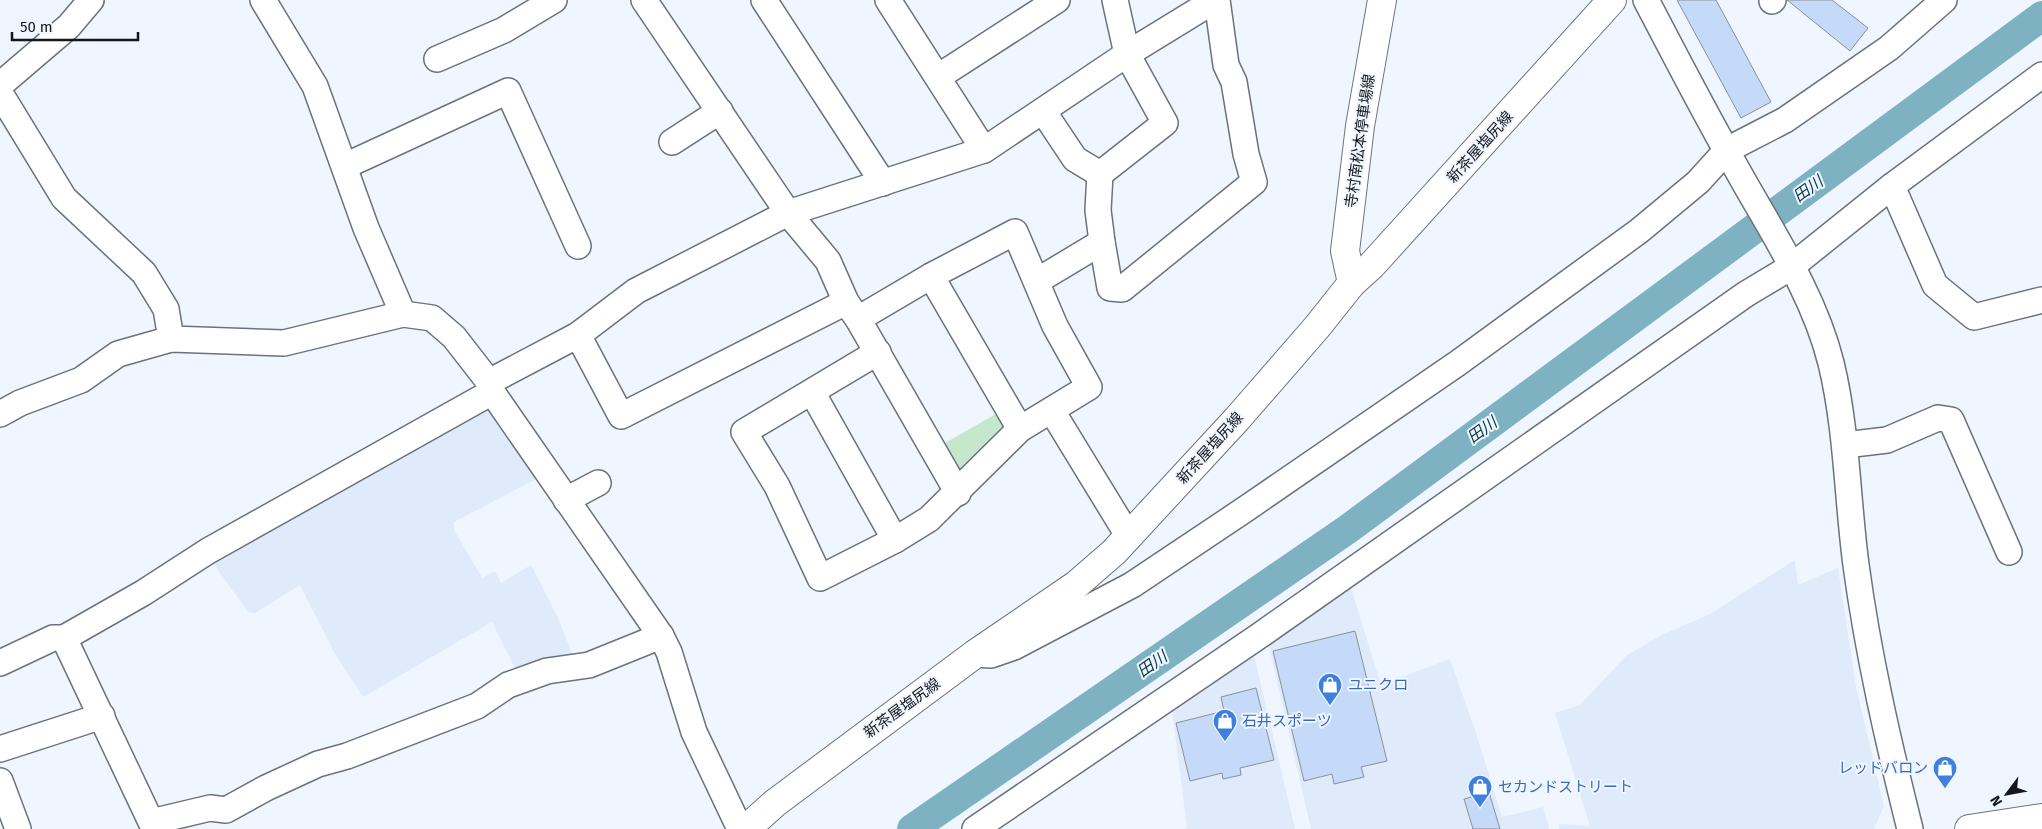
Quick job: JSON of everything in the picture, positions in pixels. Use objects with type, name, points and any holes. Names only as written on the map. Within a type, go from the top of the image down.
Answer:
[{"type":"main road","name":"寺村南松本停車場線","points":[[1352,283],[1345,251],[1360,126],[1382,0]]},
{"type":"main road","name":"新茶屋塩尻線","points":[[746,829],[775,803],[975,654],[1076,585],[1129,537],[1237,419],[1317,327],[1352,283],[1372,265],[1612,0]]},
{"type":"main road","points":[[1969,829],[2042,818]]},
{"type":"street","points":[[0,85],[69,26],[91,0]]},
{"type":"street","points":[[263,0],[315,86],[366,228],[403,314]]},
{"type":"street","points":[[438,59],[504,30],[554,0]]},
{"type":"street","points":[[644,0],[788,214],[828,261],[852,310],[958,493]]},
{"type":"street","points":[[764,0],[883,183]]},
{"type":"street","points":[[938,77],[1057,0]]},
{"type":"street","points":[[0,663],[52,638],[64,638],[144,593],[208,551],[578,336],[636,291],[788,214],[984,150],[1127,54],[1216,0],[1226,65],[1234,82],[1246,154],[1254,182],[1122,289],[1110,288],[1098,210],[1100,174],[1165,123],[1127,54],[1115,0]]},
{"type":"street","points":[[1646,0],[1729,156],[1789,261],[1813,312],[1830,361],[1845,445],[1856,562],[1865,627],[1881,710],[1910,829]]},
{"type":"street","points":[[975,654],[990,655],[1014,647],[1132,585],[1247,508],[1458,363],[1640,232],[1729,156],[1881,54],[1944,0]]},
{"type":"street","points":[[893,2],[984,150]]},
{"type":"street","points":[[975,829],[1259,636],[1746,294],[2042,75]]},
{"type":"street","points":[[345,166],[508,91],[578,246]]},
{"type":"street","points":[[0,92],[64,198],[144,273],[166,309],[171,339]]},
{"type":"street","points":[[672,142],[720,111]]},
{"type":"street","points":[[1043,111],[1075,160],[1100,174]]},
{"type":"street","points":[[1892,186],[1935,285],[1974,317],[2042,300]]},
{"type":"street","points":[[578,336],[621,416],[852,310],[931,276],[1014,232],[1055,326],[1089,386],[1052,411],[1020,429],[958,493],[929,519],[895,540],[820,578],[777,486],[744,432],[878,352]]},
{"type":"street","points":[[1037,281],[1102,242]]},
{"type":"street","points":[[931,276],[1020,429]]},
{"type":"street","points":[[0,414],[20,403],[81,380],[118,354],[171,339],[284,343],[403,314],[432,318],[454,337],[661,636],[669,652],[694,732],[740,829]]},
{"type":"street","points":[[812,392],[895,540]]},
{"type":"street","points":[[1052,411],[1129,537]]},
{"type":"street","points":[[1845,445],[1887,440],[1938,418],[1951,420],[2009,552]]},
{"type":"street","points":[[566,500],[598,483]]},
{"type":"street","points":[[64,638],[102,716],[142,825],[210,808],[226,810],[266,788],[318,764],[347,756],[477,706],[508,685],[547,671],[589,665],[661,636]]},
{"type":"street","points":[[0,749],[102,716]]},
{"type":"street","points":[[0,781],[18,829]]},
{"type":"shaded area","points":[[492,402],[544,475],[454,522],[454,530],[482,578],[495,571],[501,583],[531,565],[557,616],[575,660],[518,674],[492,622],[363,697],[334,652],[300,585],[255,613],[248,612],[210,559]]},
{"type":"shaded area","points":[[1795,560],[1798,585],[1838,568],[1856,687],[1884,806],[1874,829],[1559,829],[1558,824],[1590,826],[1555,713],[1580,705],[1627,655],[1662,635],[1710,614]]},
{"type":"shaded area","points":[[1351,588],[1381,685],[1450,659],[1476,733],[1502,817],[1543,807],[1549,829],[1311,829],[1268,642]]},
{"type":"shaded area","points":[[1253,651],[1295,829],[1183,829],[1187,828],[1172,710]]},
{"type":"green space","points":[[1001,411],[1007,432],[956,474],[940,446]]},
{"type":"building","points":[[1677,0],[1716,0],[1771,102],[1741,118]]},
{"type":"building","points":[[1787,0],[1832,0],[1868,28],[1850,51]]},
{"type":"building","name":"ユニクロ","points":[[1355,631],[1387,761],[1361,767],[1364,777],[1334,784],[1332,774],[1304,781],[1273,651]]},
{"type":"building","name":"石井スポーツ","points":[[1256,688],[1274,760],[1240,768],[1241,775],[1223,779],[1222,773],[1190,781],[1176,723],[1224,711],[1221,697]]},
{"type":"building","name":"セカンドストリート","points":[[1489,792],[1500,829],[1473,829],[1464,799]]},
{"type":"waterway","name":"田川","points":[[912,829],[1348,529],[2042,16]]},
{"type":"place","name":"ユニクロ","points":[[1330,706]]},
{"type":"place","name":"石井スポーツ","points":[[1225,742]]},
{"type":"place","name":"レッドバロン","points":[[1945,789]]},
{"type":"place","name":"セカンドストリート","points":[[1480,808]]}]
